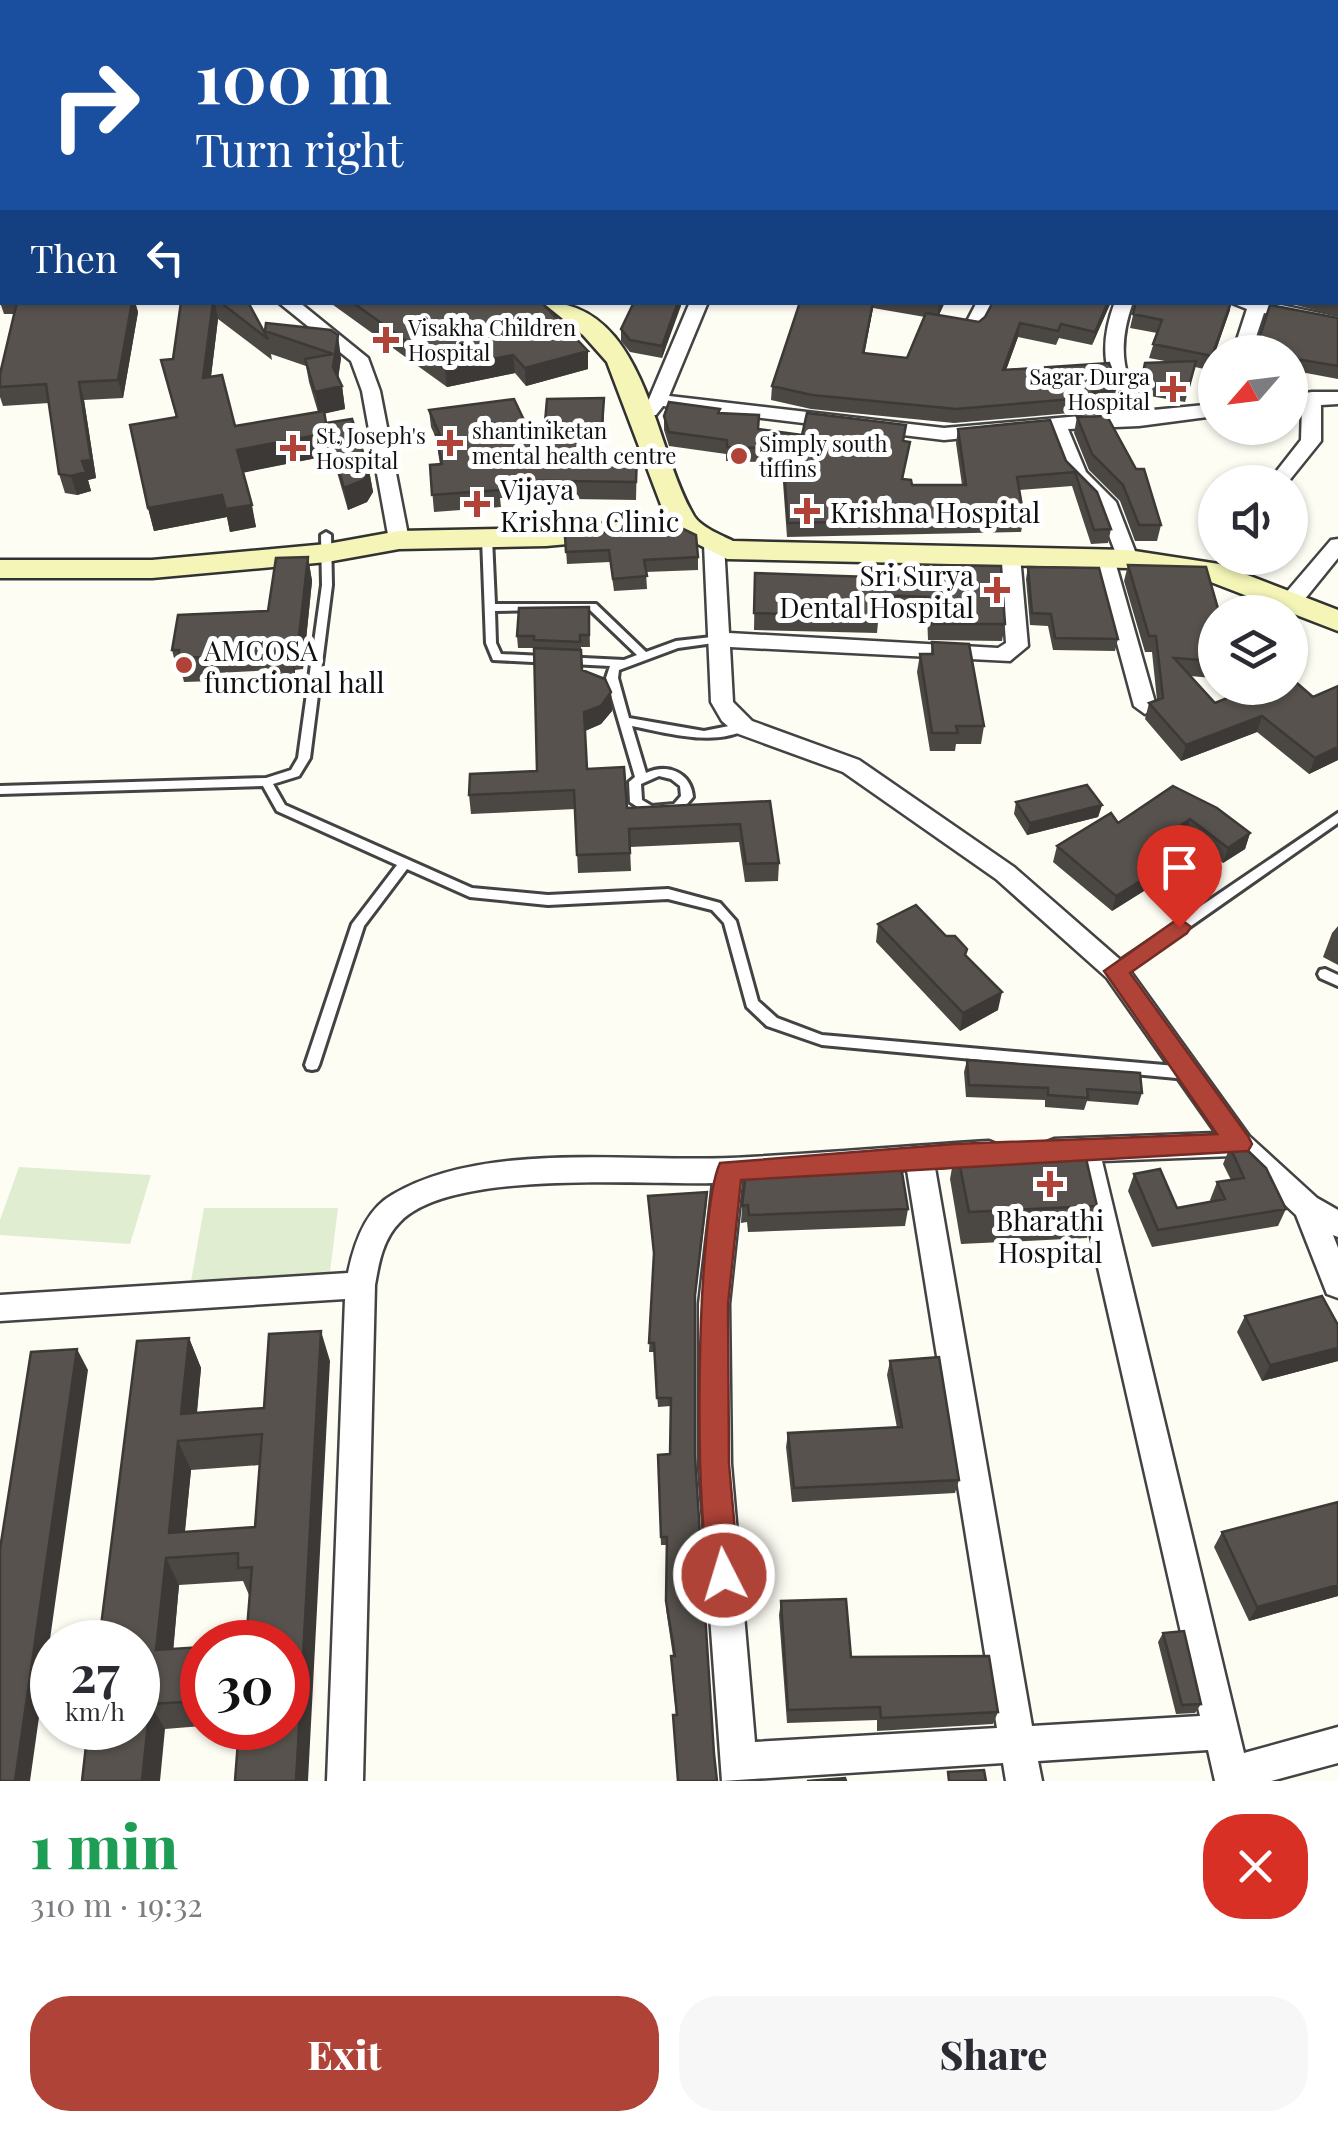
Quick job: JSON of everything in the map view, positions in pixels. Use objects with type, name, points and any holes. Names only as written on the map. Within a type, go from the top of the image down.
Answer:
[{"type":"street","points":[[291,305],[358,358],[371,391],[398,534]]},
{"type":"street","points":[[558,305],[592,330],[619,360],[651,408],[681,518],[714,544],[740,553],[1116,558],[1198,563]]},
{"type":"street","points":[[651,408],[698,305]]},
{"type":"street","points":[[974,324],[984,305]]},
{"type":"street","points":[[1123,305],[1109,340],[1119,386],[1139,420]]},
{"type":"street","points":[[1244,335],[1249,305]]},
{"type":"street","points":[[1254,305],[1338,322]]},
{"type":"street","points":[[1292,465],[1311,441],[1312,398]]},
{"type":"street","points":[[1308,399],[1338,398]]},
{"type":"street","points":[[651,408],[926,433],[1058,427],[1198,412]]},
{"type":"street","points":[[1058,427],[1077,474],[1106,502],[1144,706]]},
{"type":"street","points":[[398,534],[486,538],[681,518]]},
{"type":"street","points":[[0,569],[153,561],[398,534],[681,518]]},
{"type":"street","points":[[714,544],[716,639],[722,702],[730,716],[744,727],[852,766],[1005,873],[1116,971],[1239,1144],[1307,1207],[1338,1224]]},
{"type":"street","points":[[1296,595],[1338,545]]},
{"type":"street","points":[[0,552],[153,561]]},
{"type":"street","points":[[716,639],[1002,656],[1017,646],[1010,556]]},
{"type":"street","points":[[1238,575],[1281,595]]},
{"type":"street","points":[[1308,607],[1338,621]]},
{"type":"street","points":[[345,1781],[360,1284],[369,1242],[383,1220],[400,1204],[448,1185],[498,1177],[729,1170],[919,1157],[1239,1144]]},
{"type":"street","points":[[1086,1150],[1232,1777],[1338,1745]]},
{"type":"street","points":[[919,1157],[1021,1764]]},
{"type":"street","points":[[729,1170],[714,1304],[715,1464],[740,1771],[1021,1764],[1222,1732]]},
{"type":"street","points":[[1307,1207],[1338,1285]]},
{"type":"street","points":[[0,1308],[360,1284]]},
{"type":"lane","points":[[486,538],[491,643],[497,657],[622,662],[716,639]]},
{"type":"lane","points":[[0,790],[266,782],[295,773],[304,758],[327,585],[326,544]]},
{"type":"lane","points":[[491,608],[592,606],[642,656]]},
{"type":"lane","points":[[622,662],[612,678],[641,777]]},
{"type":"lane","points":[[624,721],[704,735],[744,727]]},
{"type":"lane","points":[[658,772],[675,775],[686,784],[687,797],[669,810],[642,807],[632,789],[641,777],[658,772]]},
{"type":"lane","points":[[266,782],[281,808],[470,892],[548,900],[654,893],[716,906],[730,920],[752,1003],[772,1022],[822,1040],[1190,1074]]},
{"type":"lane","points":[[1116,971],[1338,817]]},
{"type":"lane","points":[[312,1065],[358,924],[404,864]]},
{"type":"green space","points":[[19,1167],[151,1175],[130,1244],[0,1235],[0,1220]]},
{"type":"green space","points":[[204,1208],[338,1208],[329,1280],[191,1281]]},
{"type":"building","points":[[16,305],[131,305],[118,380],[79,382],[91,460],[82,461],[86,472],[59,474],[46,384],[0,387]]},
{"type":"building","points":[[181,305],[213,305],[203,378],[222,375],[235,426],[324,411],[326,423],[352,419],[369,470],[364,480],[344,488],[328,433],[237,450],[252,505],[226,509],[222,495],[148,508],[130,425],[177,417],[161,360],[173,359]]},
{"type":"building","points":[[224,305],[250,305],[268,339]]},
{"type":"building","points":[[356,305],[544,305],[588,351],[525,368],[513,355],[445,369]]},
{"type":"building","points":[[633,305],[677,305],[662,346],[630,340],[621,329]]},
{"type":"building","points":[[799,305],[872,305],[863,353],[907,358],[926,313],[979,322],[991,305],[1107,305],[1095,332],[1061,324],[1058,331],[1020,323],[1003,370],[1109,363],[1119,390],[1093,392],[1096,397],[956,409],[812,395],[772,386]]},
{"type":"building","points":[[1135,305],[1230,305],[1219,335],[1198,335],[1198,353],[1153,344],[1162,320],[1133,314]]},
{"type":"building","points":[[1270,305],[1338,318],[1338,366],[1308,361],[1308,335],[1260,335]]},
{"type":"building","points":[[266,323],[331,330],[338,335],[333,367],[342,386],[315,392],[305,359],[333,354],[265,331]]},
{"type":"building","points":[[1196,361],[1188,390],[1141,382],[1145,363]]},
{"type":"building","points":[[604,398],[600,454],[637,455],[636,482],[499,480],[500,490],[432,495],[430,465],[442,464],[436,435],[440,435],[429,410],[514,399],[542,458],[547,399]]},
{"type":"building","points":[[669,402],[720,409],[718,413],[759,415],[758,429],[802,435],[807,413],[906,425],[903,441],[910,442],[902,479],[911,480],[912,485],[966,485],[958,429],[1050,420],[1066,461],[1097,492],[1111,529],[1094,530],[1075,472],[1017,477],[1024,518],[788,523],[783,455],[759,452],[761,448],[727,447],[727,440],[669,432],[664,416]]},
{"type":"building","points":[[1107,416],[1136,469],[1144,469],[1161,525],[1139,525],[1123,485],[1092,454],[1077,417]]},
{"type":"building","points":[[677,526],[696,535],[698,557],[644,560],[647,576],[613,579],[609,550],[566,552],[565,536]]},
{"type":"building","points":[[308,557],[298,645],[291,645],[290,653],[270,654],[271,646],[210,648],[209,657],[178,658],[179,650],[172,650],[178,615],[268,611],[276,558]]},
{"type":"building","points":[[912,565],[1001,566],[1005,624],[931,624],[929,597],[878,595],[879,617],[754,613],[755,573],[900,578],[913,575]]},
{"type":"building","points":[[1128,565],[1198,567],[1198,575],[1208,575],[1214,595],[1198,595],[1198,660],[1174,658],[1198,684],[1198,705],[1308,705],[1308,693],[1313,697],[1338,686],[1338,747],[1315,758],[1262,716],[1186,745],[1149,703],[1163,698],[1156,636],[1149,636]]},
{"type":"building","points":[[1028,567],[1099,568],[1118,639],[1055,638],[1051,614],[1032,613]]},
{"type":"building","points":[[589,607],[589,635],[580,635],[580,642],[517,636],[519,608]]},
{"type":"building","points":[[932,642],[969,644],[984,726],[956,726],[958,733],[932,733],[920,654],[933,654]]},
{"type":"building","points":[[534,648],[581,650],[582,670],[605,679],[611,692],[601,706],[584,712],[587,769],[624,767],[627,808],[770,801],[779,863],[746,864],[740,824],[629,829],[630,853],[577,855],[574,790],[469,795],[470,774],[537,771]]},
{"type":"building","points":[[1087,785],[1102,805],[1030,823],[1016,802]]},
{"type":"building","points":[[1173,786],[1217,808],[1250,833],[1228,848],[1190,819],[1148,848],[1168,864],[1116,896],[1057,846],[1111,813],[1118,823]]},
{"type":"building","points":[[916,905],[946,936],[955,936],[967,949],[965,955],[1002,992],[963,1013],[878,924]]},
{"type":"building","points":[[967,1060],[1140,1073],[1142,1093],[1087,1089],[1088,1098],[1048,1095],[1048,1088],[969,1085]]},
{"type":"building","points":[[1082,1141],[1097,1206],[969,1212],[956,1146]]},
{"type":"building","points":[[1242,1145],[1266,1168],[1286,1209],[1158,1230],[1134,1174],[1160,1169],[1177,1208],[1225,1199],[1217,1182],[1244,1178],[1230,1147]]},
{"type":"building","points":[[901,1166],[908,1209],[749,1215],[748,1205],[742,1206],[746,1172]]},
{"type":"building","points":[[707,1192],[695,1295],[695,1456],[717,1781],[678,1781],[671,1656],[675,1656],[666,1601],[667,1537],[661,1537],[658,1455],[670,1454],[671,1398],[657,1398],[654,1343],[649,1343],[654,1253],[648,1196]]},
{"type":"building","points":[[1322,1296],[1338,1325],[1338,1348],[1270,1365],[1245,1316]]},
{"type":"building","points":[[321,1331],[305,1620],[248,1620],[252,1567],[238,1568],[238,1553],[166,1558],[159,1620],[102,1620],[137,1341],[189,1338],[181,1414],[264,1408],[269,1334]],"holes":[[[262,1434],[255,1527],[169,1533],[178,1441]]]},
{"type":"building","points":[[77,1349],[38,1620],[30,1620],[30,1676],[15,1781],[0,1781],[0,1549],[31,1352]]},
{"type":"building","points":[[939,1357],[959,1480],[794,1488],[788,1433],[902,1427],[890,1361]]},
{"type":"building","points":[[1338,1502],[1338,1585],[1257,1607],[1222,1532]]},
{"type":"building","points":[[846,1599],[851,1657],[989,1656],[998,1712],[881,1718],[880,1707],[788,1710],[781,1601]]},
{"type":"building","points":[[1184,1631],[1201,1704],[1182,1705],[1163,1633]]},
{"type":"building","points":[[180,1648],[180,1702],[160,1703],[160,1650]]},
{"type":"building","points":[[86,1750],[145,1750],[142,1781],[82,1781]]},
{"type":"building","points":[[237,1750],[298,1750],[296,1781],[235,1781]]},
{"type":"building","points":[[984,1770],[986,1781],[949,1781],[948,1772]]},
{"type":"place","name":"Visakha Children Hospital","points":[[386,340]]},
{"type":"place","name":"Sagar Durga Hospital","points":[[1173,389]]},
{"type":"place","name":"shantiniketan mental health centre","points":[[450,443]]},
{"type":"place","name":"St. Joseph's Hospital","points":[[293,448]]},
{"type":"place","name":"Simply south tiffins","points":[[739,456]]},
{"type":"place","name":"Vijaya Krishna Clinic","points":[[477,504]]},
{"type":"place","name":"Krishna Hospital","points":[[807,511]]},
{"type":"place","name":"Sri Surya Dental Hospital","points":[[997,590]]},
{"type":"place","name":"AMCOSA functional hall","points":[[184,665]]},
{"type":"place","name":"Bharathi Hospital","points":[[1050,1184]]},
{"type":"route","points":[[724,1575],[715,1464],[714,1304],[729,1170],[954,1155],[1239,1144],[1116,971],[1179,927]]}]
